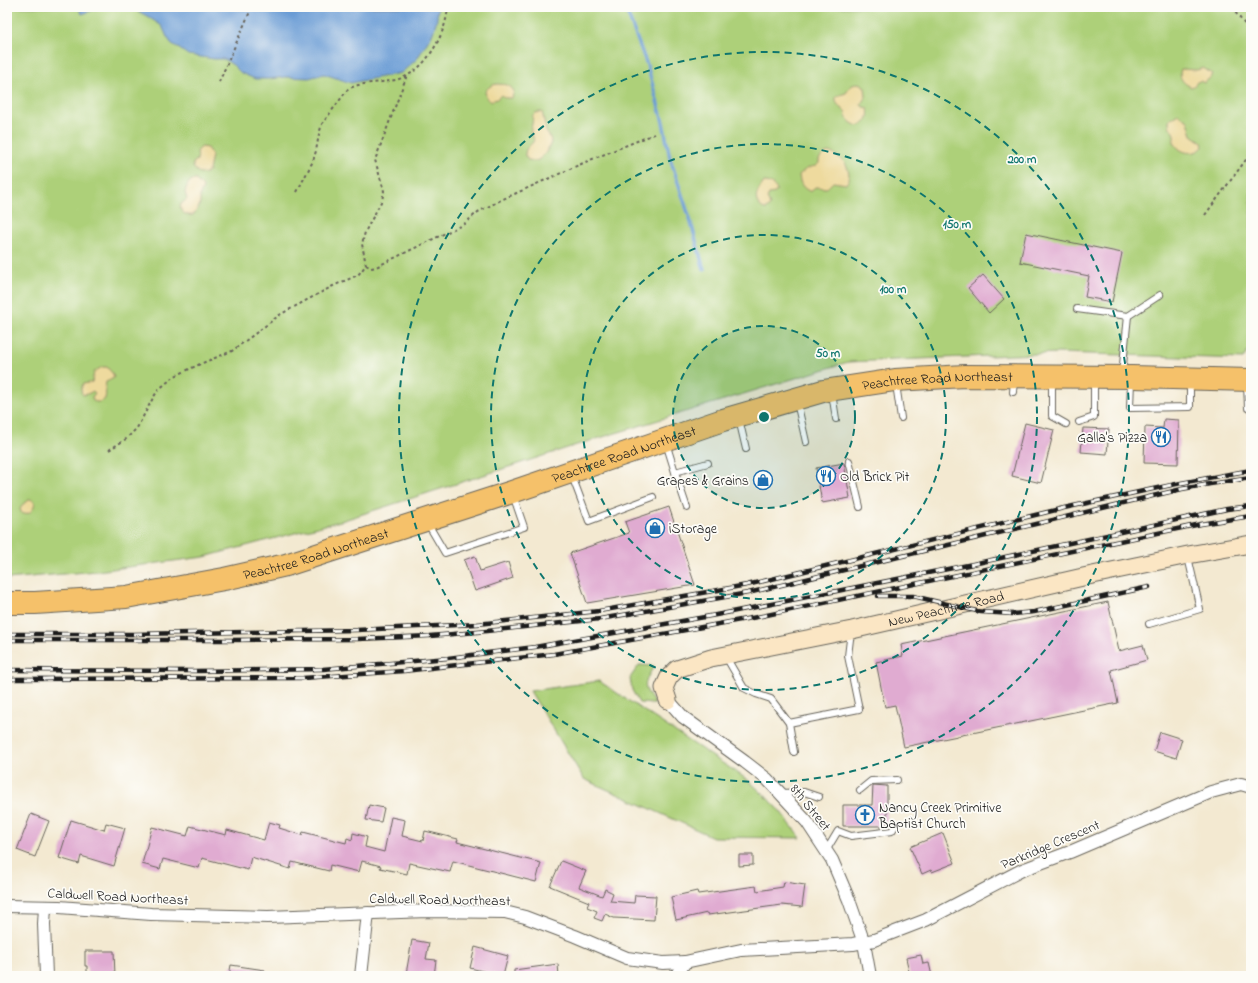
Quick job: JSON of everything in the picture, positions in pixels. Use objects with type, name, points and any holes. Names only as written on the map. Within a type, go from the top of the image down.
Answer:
[{"type":"highway","name":"Peachtree Road Northeast","points":[[7,603],[35,603],[126,597],[224,579],[286,565],[512,492],[738,415],[831,390],[895,380],[964,376],[1014,384],[1052,376],[1249,380]]},
{"type":"street","name":"New Peachtree Road","points":[[668,700],[664,688],[669,677],[677,669],[711,658],[852,630],[1083,577],[1188,555],[1251,544]]},
{"type":"street","name":"8th Street","points":[[668,700],[683,717],[767,779],[807,822],[832,860],[849,900],[864,943],[870,976]]},
{"type":"street","name":"Parkridge Crescent","points":[[864,943],[926,920],[1022,870],[1099,840],[1211,792],[1241,784],[1251,787]]},
{"type":"street","name":"Caldwell Road Northeast","points":[[7,906],[151,914],[268,917],[427,911],[505,912],[525,917],[627,958],[663,963],[685,962],[742,950],[864,943]]},
{"type":"street","points":[[46,907],[44,924],[46,976]]},
{"type":"street","points":[[361,976],[368,914]]},
{"type":"street","points":[[676,976],[685,962]]},
{"type":"lane","points":[[1077,309],[1128,316],[1160,296]]},
{"type":"lane","points":[[1128,316],[1126,377],[1130,408],[1190,407],[1190,378]]},
{"type":"lane","points":[[1052,376],[1052,416],[1066,424]]},
{"type":"lane","points":[[1079,422],[1094,417],[1094,377]]},
{"type":"lane","points":[[895,380],[900,418]]},
{"type":"lane","points":[[1248,408],[1249,380]]},
{"type":"lane","points":[[831,390],[836,419]]},
{"type":"lane","points":[[796,399],[806,442]]},
{"type":"lane","points":[[738,415],[746,449]]},
{"type":"lane","points":[[665,439],[687,508]]},
{"type":"lane","points":[[849,461],[860,507]]},
{"type":"lane","points":[[675,472],[708,463]]},
{"type":"lane","points":[[571,472],[589,521],[653,497]]},
{"type":"lane","points":[[425,520],[446,553],[524,527],[512,492]]},
{"type":"lane","points":[[1149,624],[1200,608],[1188,555]]},
{"type":"lane","points":[[789,723],[858,709],[848,656],[852,630]]},
{"type":"lane","points":[[725,655],[744,688],[770,699],[789,723],[794,752]]},
{"type":"lane","points":[[860,790],[871,781],[897,780]]},
{"type":"lane","points":[[781,793],[804,792],[819,797]]},
{"type":"lane","points":[[826,850],[838,831],[851,836],[892,831],[895,826]]},
{"type":"path","points":[[219,82],[252,7]]},
{"type":"path","points":[[297,192],[314,161],[322,124],[348,89],[352,86],[361,84],[399,79],[412,73],[422,64],[433,50],[444,30],[448,7]]},
{"type":"path","points":[[1233,7],[1235,12],[1251,32]]},
{"type":"path","points":[[407,75],[375,160],[384,191],[382,200],[365,232],[362,244],[366,265],[371,268],[376,267],[464,224],[478,212],[501,200],[590,160],[657,133]]},
{"type":"path","points":[[1204,215],[1251,153]]},
{"type":"path","points":[[109,450],[126,439],[138,428],[153,398],[159,390],[176,376],[232,351],[281,314],[333,286],[358,275],[366,265]]},
{"type":"green space","points":[[7,7],[1251,7],[1251,346],[1243,359],[1059,353],[848,362],[580,444],[344,520],[204,557],[97,571],[7,579]]},
{"type":"green space","points":[[639,665],[654,666],[646,681],[646,689],[655,704],[639,703],[632,690],[630,678]]},
{"type":"green space","points":[[599,681],[748,780],[776,806],[801,838],[713,837],[584,779],[530,691]]},
{"type":"sand","points":[[1203,68],[1212,74],[1204,83],[1200,81],[1191,87],[1181,78],[1181,69],[1197,70]]},
{"type":"sand","points":[[857,83],[862,84],[865,88],[866,96],[861,104],[863,107],[868,108],[869,111],[866,122],[858,126],[849,120],[845,111],[836,100],[837,96],[846,93],[851,86]]},
{"type":"sand","points":[[497,84],[507,85],[510,87],[514,91],[512,98],[505,98],[501,95],[497,99],[491,101],[487,99],[485,92],[486,90],[490,86]]},
{"type":"sand","points":[[542,112],[546,131],[551,142],[547,151],[540,159],[535,161],[528,160],[525,156],[526,151],[534,139],[531,133],[533,121],[532,116]]},
{"type":"sand","points":[[1178,114],[1188,121],[1192,135],[1202,142],[1203,147],[1200,150],[1192,153],[1183,151],[1176,146],[1169,120]]},
{"type":"sand","points":[[202,147],[207,148],[212,155],[209,171],[202,174],[196,171],[193,167],[193,163],[197,160],[197,151]]},
{"type":"sand","points":[[829,152],[845,163],[848,170],[849,180],[846,184],[833,182],[827,188],[815,187],[811,192],[805,189],[800,181],[799,175],[803,171],[816,166],[819,163],[819,159],[825,153]]},
{"type":"sand","points":[[192,180],[196,180],[203,187],[200,194],[199,207],[193,215],[189,215],[182,212],[180,208],[181,204],[187,199],[185,193],[186,189]]},
{"type":"sand","points":[[764,182],[772,184],[777,190],[775,193],[769,194],[767,198],[770,205],[767,209],[760,206],[756,200],[757,193]]},
{"type":"sand","points":[[102,367],[107,367],[113,374],[114,378],[106,382],[105,399],[96,402],[93,401],[92,397],[95,393],[93,391],[83,395],[81,388],[83,384],[92,382],[94,372]]},
{"type":"sand","points":[[30,499],[35,504],[34,508],[29,513],[22,514],[20,509],[24,503]]},
{"type":"water","points":[[78,7],[102,7],[82,14]]},
{"type":"water","points":[[129,7],[438,7],[437,19],[433,33],[417,59],[401,73],[351,83],[324,74],[309,78],[285,77],[255,79],[241,73],[224,59],[188,55],[171,43],[162,26]]},
{"type":"building","points":[[1026,233],[1122,253],[1112,302],[1085,297],[1089,276],[1020,262]]},
{"type":"building","points":[[983,275],[1004,299],[989,313],[968,288]]},
{"type":"building","points":[[1164,419],[1179,420],[1178,464],[1144,463],[1145,427],[1163,428]]},
{"type":"building","points":[[1025,423],[1054,430],[1041,483],[1012,476]]},
{"type":"building","points":[[1083,428],[1109,429],[1107,454],[1081,452]]},
{"type":"building","points":[[844,463],[850,498],[822,503],[816,468]]},
{"type":"building","points":[[669,507],[695,585],[587,603],[570,553],[629,533],[625,522]]},
{"type":"building","points":[[475,556],[480,571],[508,562],[513,578],[475,591],[464,560]]},
{"type":"building","points":[[1108,602],[1119,651],[1143,645],[1147,660],[1111,670],[1118,703],[904,747],[895,705],[885,707],[876,662],[903,656],[901,645]]},
{"type":"building","points":[[1160,732],[1182,739],[1176,758],[1154,751]]},
{"type":"building","name":"Nancy Creek Primitive Baptist Church","points":[[873,785],[887,786],[887,826],[843,826],[843,805],[872,805]]},
{"type":"building","points":[[369,805],[384,808],[381,822],[366,820]]},
{"type":"building","points":[[31,814],[49,821],[35,857],[17,850]]},
{"type":"building","points":[[391,817],[405,820],[402,836],[423,841],[425,831],[458,839],[457,842],[541,863],[536,882],[453,861],[450,872],[409,863],[407,874],[380,868],[381,866],[362,861],[359,872],[330,865],[329,871],[292,862],[290,869],[251,857],[248,870],[202,858],[199,868],[163,859],[160,869],[142,864],[152,827],[187,836],[190,826],[226,835],[227,830],[264,840],[269,822],[280,825],[279,828],[302,835],[303,832],[346,843],[347,838],[352,840],[353,833],[367,837],[365,847],[384,852]]},
{"type":"building","points":[[71,820],[104,830],[106,823],[125,828],[114,866],[81,856],[79,864],[59,858]]},
{"type":"building","points":[[943,833],[955,863],[932,872],[931,870],[922,874],[910,847]]},
{"type":"building","points":[[739,855],[753,855],[753,865],[739,866]]},
{"type":"building","points":[[561,861],[586,871],[579,887],[602,896],[605,889],[613,893],[610,901],[634,903],[635,895],[656,896],[654,920],[614,918],[605,914],[602,921],[594,918],[597,911],[587,907],[589,902],[550,886]]},
{"type":"building","points":[[784,882],[805,885],[802,907],[782,905],[708,915],[707,913],[676,920],[671,897],[697,891],[698,894],[756,886],[757,891],[783,887]]},
{"type":"building","points":[[412,940],[429,943],[426,959],[436,960],[434,976],[406,974]]},
{"type":"building","points":[[475,947],[508,956],[503,976],[470,968]]},
{"type":"building","points":[[85,951],[114,951],[115,976],[87,976]]},
{"type":"building","points":[[921,955],[923,964],[929,963],[932,976],[910,976],[906,958]]},
{"type":"building","points":[[558,964],[559,976],[514,976],[514,970]]},
{"type":"building","points":[[231,965],[265,970],[265,976],[229,976]]},
{"type":"waterway","points":[[625,7],[647,65],[663,122],[670,158],[690,219],[704,270]]},
{"type":"railway","points":[[7,634],[132,634],[357,630],[477,624],[599,611],[747,585],[1064,508],[1181,483],[1251,470]]},
{"type":"railway","points":[[7,640],[358,639],[430,636],[600,619],[748,593],[1182,489],[1251,478]]},
{"type":"railway","points":[[7,670],[195,671],[323,669],[448,658],[535,647],[716,615],[973,564],[1227,509],[1251,506]]},
{"type":"railway","points":[[7,679],[303,678],[404,671],[554,654],[757,617],[1201,524],[1251,516]]},
{"type":"railway","points":[[878,596],[913,596],[981,612],[1013,614],[1034,612],[1149,587]]},
{"type":"place","name":"Galla's Pizza","points":[[1161,437]]},
{"type":"place","name":"Old Brick Pit","points":[[826,476]]},
{"type":"place","name":"Grapes & Grains","points":[[763,480]]},
{"type":"place","name":"iStorage","points":[[655,528]]},
{"type":"place","name":"Nancy Creek Primitive Baptist Church","points":[[865,815]]}]
